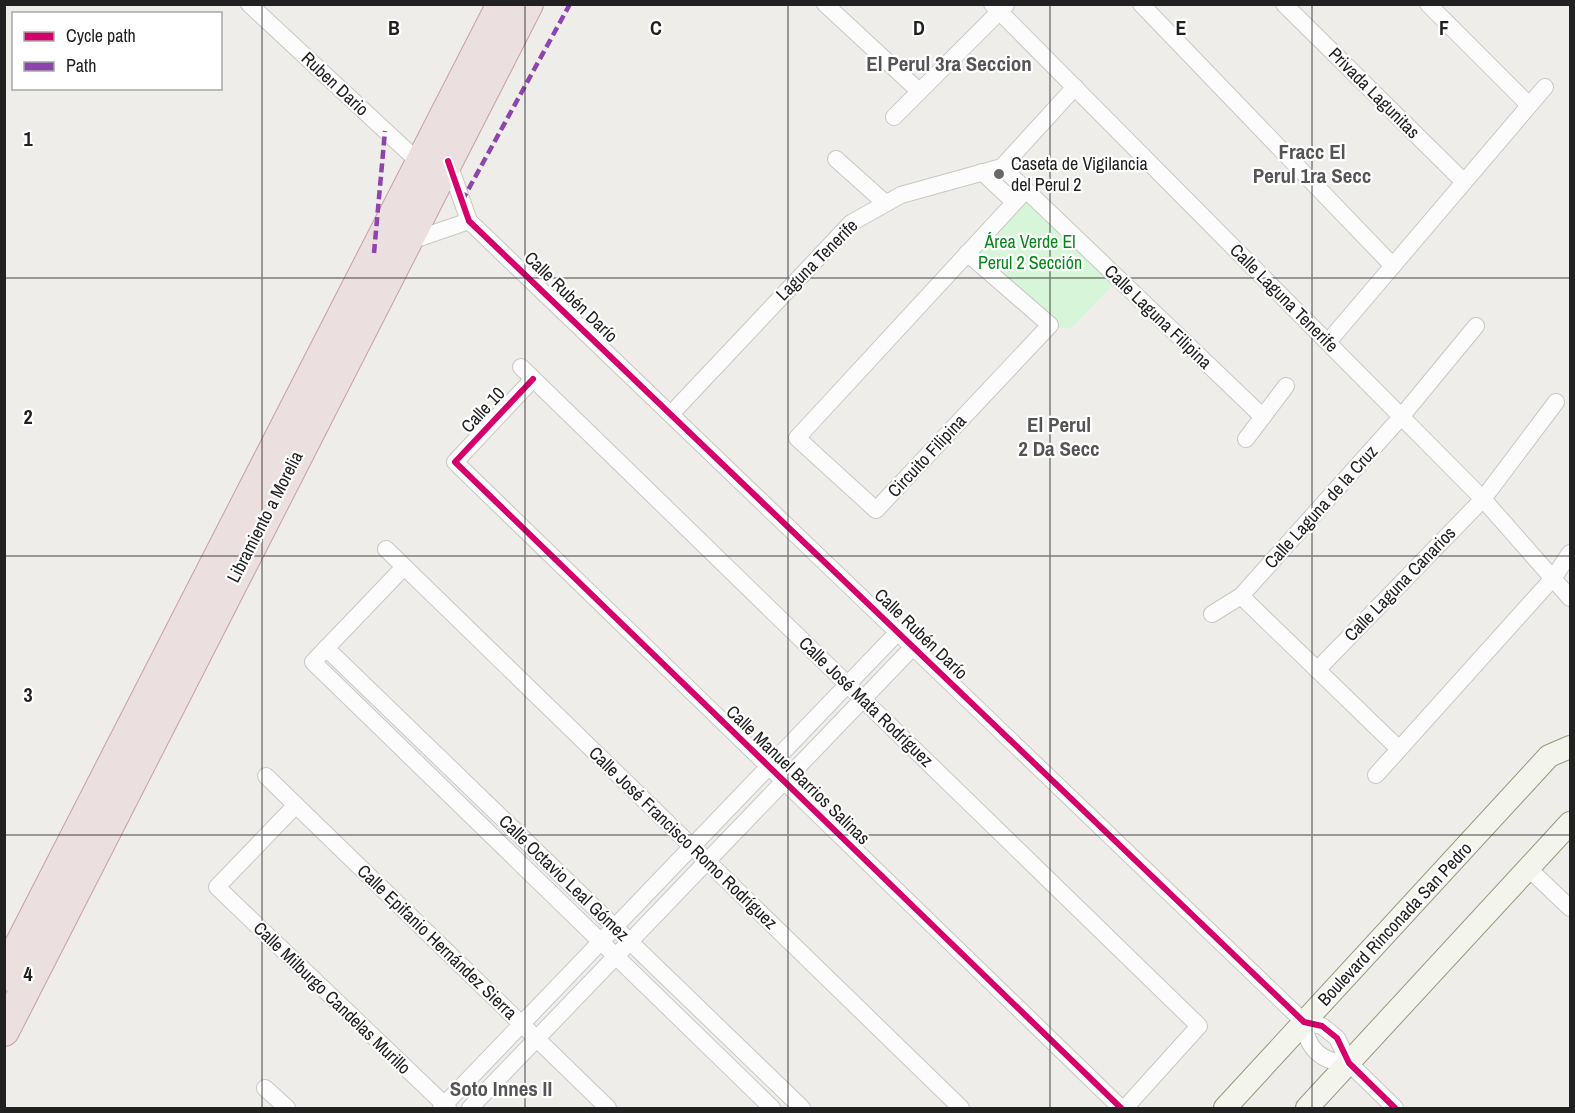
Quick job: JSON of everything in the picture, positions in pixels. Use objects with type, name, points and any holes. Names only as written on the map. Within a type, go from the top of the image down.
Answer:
[{"type":"highway","name":"Libramiento a Morelia","points":[[4,1031],[405,243],[434,163],[502,4]]},
{"type":"highway","name":"Libramiento a Morelia","points":[[4,976],[434,163],[528,4]]},
{"type":"street","name":"Ruben Dario","points":[[249,4],[434,163]]},
{"type":"street","points":[[825,4],[920,91]]},
{"type":"street","name":"Privada Lagunitas","points":[[1284,4],[1464,182]]},
{"type":"street","points":[[1428,4],[1529,105]]},
{"type":"street","points":[[1147,6],[1393,266]]},
{"type":"street","points":[[894,117],[999,7]]},
{"type":"street","name":"Calle Laguna Tenerife","points":[[999,7],[1075,87],[1484,499],[1570,598]]},
{"type":"street","points":[[1002,167],[1075,87]]},
{"type":"street","points":[[1328,342],[1545,87]]},
{"type":"street","points":[[836,159],[884,202]]},
{"type":"street","name":"Calle Rubén Darío","points":[[434,163],[469,221],[1304,1022],[1322,1026],[1337,1038],[1349,1063],[1395,1108]]},
{"type":"street","name":"Laguna Tenerife","points":[[671,414],[836,236],[884,202],[901,195],[1002,167]]},
{"type":"street","name":"Calle Laguna Filipina","points":[[1002,167],[1020,196],[1263,417]]},
{"type":"street","points":[[982,172],[1020,196]]},
{"type":"street","name":"Circuito Filipina","points":[[967,254],[1050,325],[876,510],[797,438],[1020,196]]},
{"type":"street","points":[[405,243],[469,221]]},
{"type":"street","name":"Calle Laguna de la Cruz","points":[[1212,614],[1241,596],[1401,417],[1476,326]]},
{"type":"street","name":"Calle 10","points":[[455,462],[527,373]]},
{"type":"street","name":"Calle José Mata Rodríguez","points":[[527,373],[1199,1026],[1123,1108]]},
{"type":"street","points":[[1246,439],[1286,386]]},
{"type":"street","name":"Calle Laguna Canarios","points":[[1317,670],[1484,499],[1556,402]]},
{"type":"street","name":"Calle Manuel Barrios Salinas","points":[[455,462],[1123,1108]]},
{"type":"street","name":"Calle José Francisco Romo Rodríguez","points":[[386,549],[961,1108]]},
{"type":"street","points":[[1376,775],[1554,577],[1570,553]]},
{"type":"street","points":[[326,648],[404,567]]},
{"type":"street","points":[[1241,596],[1399,749]]},
{"type":"street","points":[[444,1107],[898,632]]},
{"type":"street","points":[[470,1108],[913,647]]},
{"type":"street","name":"Calle Octavio Leal Gómez","points":[[772,1108],[313,662],[326,648],[802,1108]]},
{"type":"street","name":"Boulevard Rinconada San Pedro","points":[[1225,1108],[1549,756],[1570,747]]},
{"type":"street","name":"Calle Epifanio Hernández Sierra","points":[[266,776],[608,1108]]},
{"type":"street","name":"Calle Milburgo Candelas Murillo","points":[[296,806],[217,887],[444,1107]]},
{"type":"street","points":[[1307,1108],[1570,823]]},
{"type":"street","points":[[1529,869],[1570,908]]},
{"type":"street","name":"Calle Rubén Darío","points":[[1304,1022],[1308,1041],[1313,1050],[1329,1061],[1349,1063]]},
{"type":"street","points":[[265,1088],[287,1108]]},
{"type":"green space","name":"Área Verde El Perul 2 Sección","points":[[1027,196],[1116,282],[1071,328],[1058,328],[976,256]]},
{"type":"marked path","points":[[462,201],[570,4]]},
{"type":"marked path","points":[[374,253],[385,131]]},
{"type":"cycle path","points":[[448,161],[469,221],[1304,1022],[1322,1026],[1337,1038],[1349,1063],[1395,1108]]},
{"type":"cycle path","points":[[533,379],[455,462],[1121,1108]]},
{"type":"place","name":"Caseta de Vigilancia del Perul 2","points":[[999,174]]},
{"type":"district","name":"El Perul 3ra Seccion","points":[[949,64]]},
{"type":"district","name":"Fracc El Perul 1ra Secc","points":[[1312,164]]},
{"type":"district","name":"El Perul 2 Da Secc","points":[[1059,437]]},
{"type":"district","name":"Soto Innes II","points":[[501,1089]]}]
